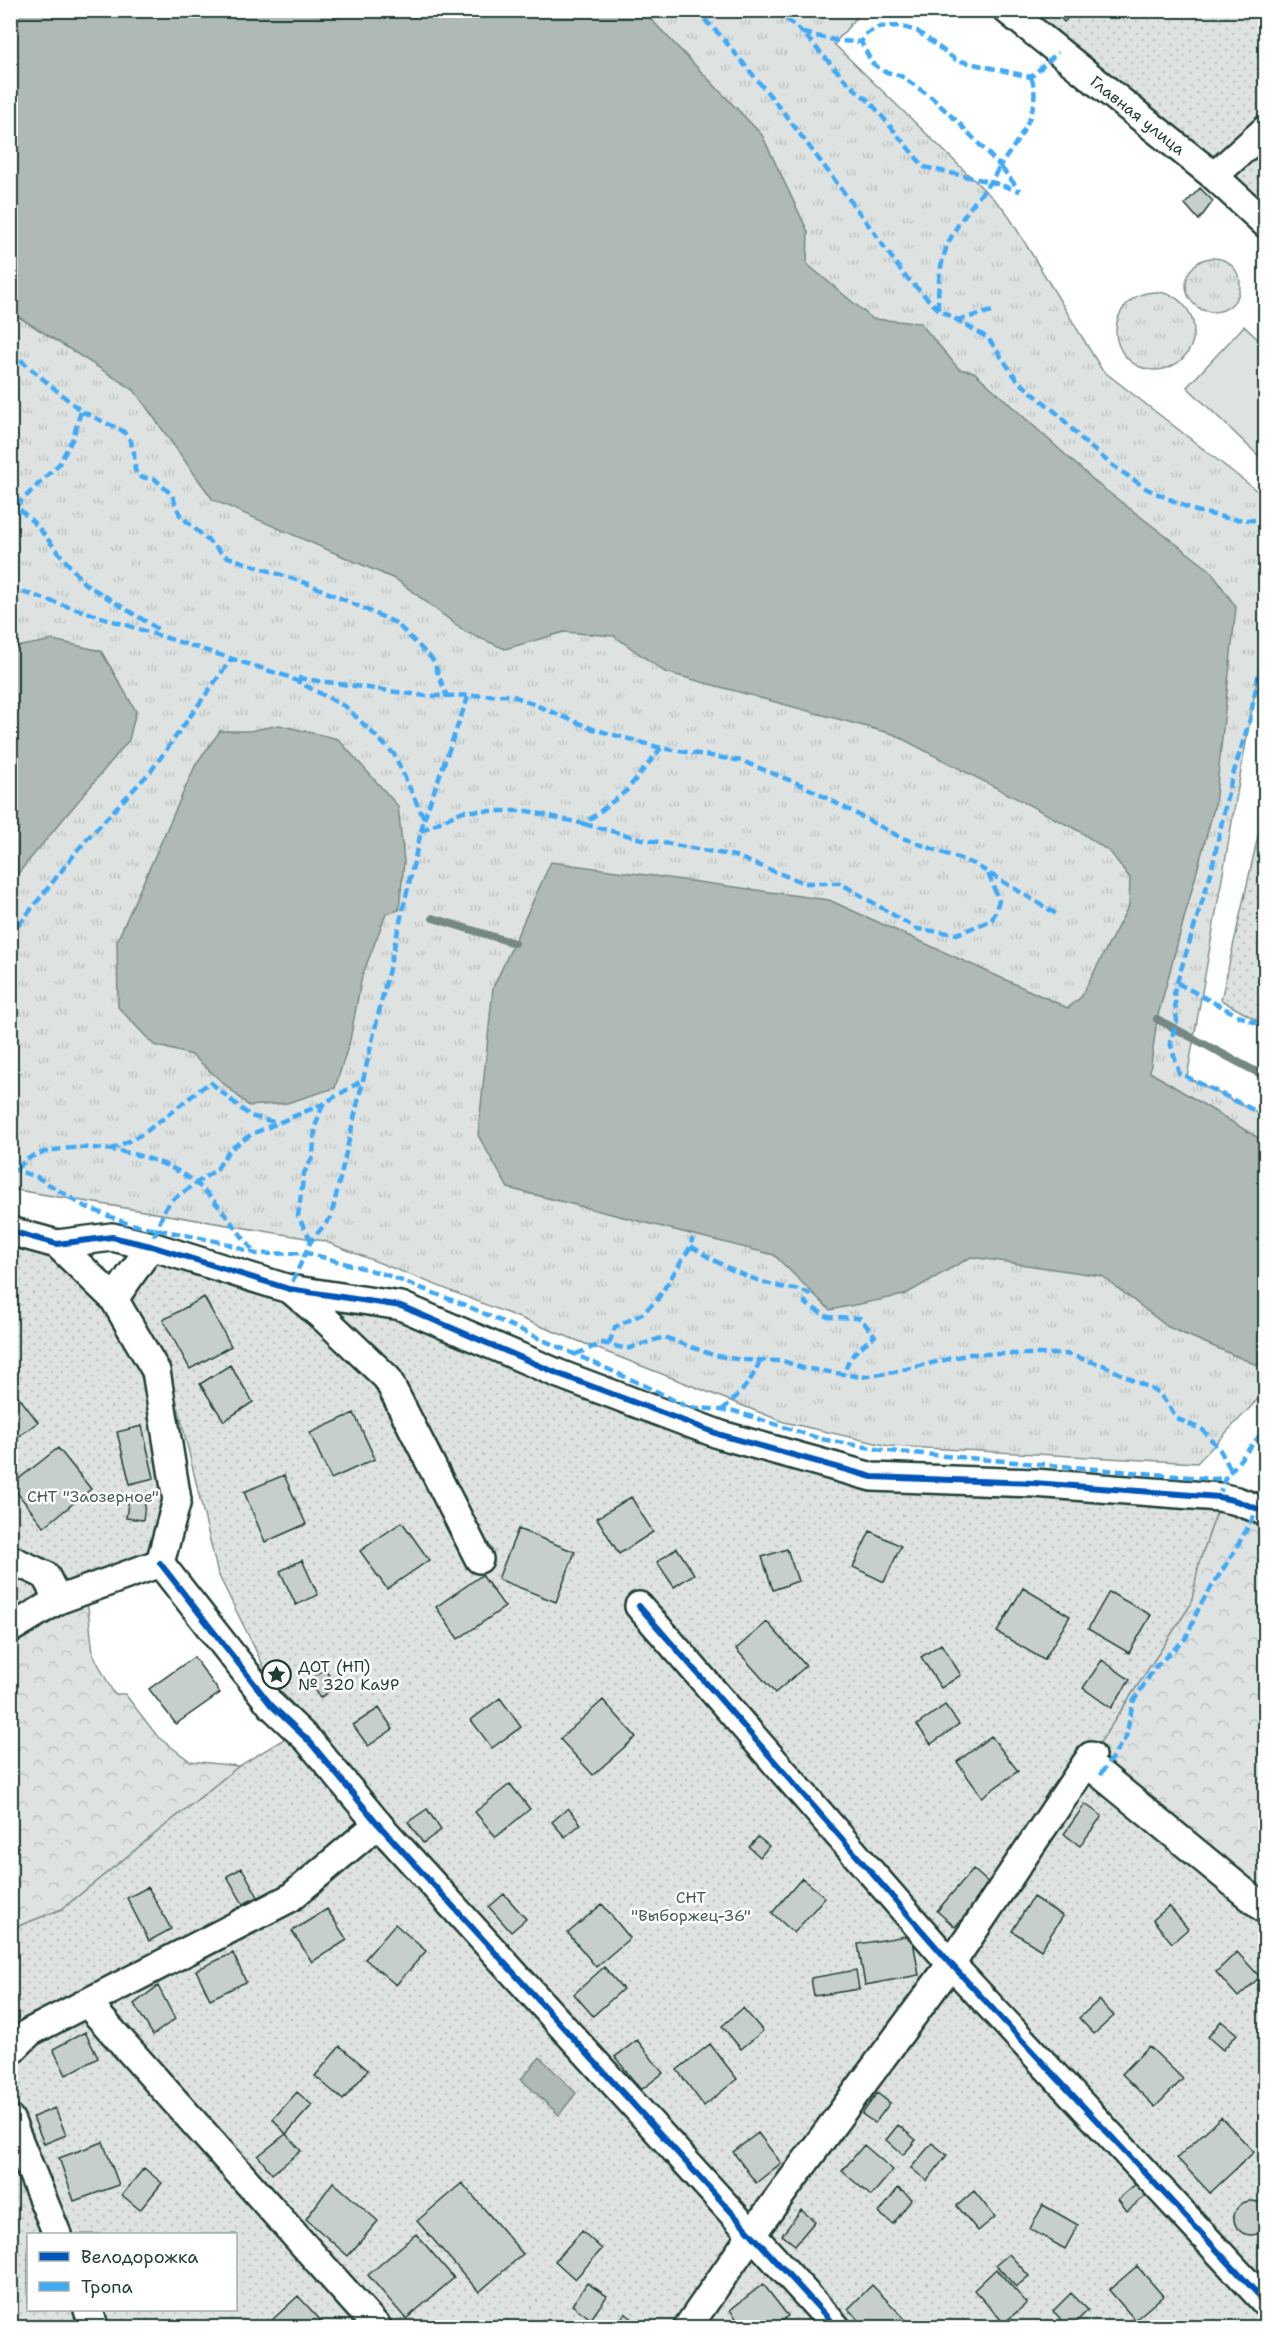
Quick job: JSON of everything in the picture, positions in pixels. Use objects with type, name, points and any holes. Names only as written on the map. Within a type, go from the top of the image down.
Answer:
[{"type":"street","name":"Главная улица","points":[[1007,10],[1214,176],[1266,224]]},
{"type":"street","points":[[1214,176],[1266,129]]},
{"type":"street","points":[[10,1231],[57,1244],[112,1237],[151,1246],[289,1289],[401,1306],[559,1374],[721,1435],[872,1477],[1034,1483],[1219,1497],[1266,1512]]},
{"type":"street","points":[[57,1244],[114,1299],[156,1371],[177,1500],[160,1563]]},
{"type":"street","points":[[114,1299],[151,1246]]},
{"type":"street","points":[[289,1289],[325,1319],[387,1378],[479,1559]]},
{"type":"street","points":[[10,1559],[45,1575],[58,1599]]},
{"type":"street","points":[[10,1629],[58,1599],[160,1563]]},
{"type":"street","points":[[160,1563],[271,1705],[309,1741],[378,1824],[837,2328]]},
{"type":"street","points":[[639,1606],[951,1964],[1266,2303]]},
{"type":"street","points":[[687,2328],[752,2234],[951,1964],[1089,1760],[1266,1910]]},
{"type":"street","points":[[10,2052],[30,2032],[290,1898],[378,1824]]},
{"type":"street","points":[[87,2003],[378,2328]]},
{"type":"street","points":[[10,2119],[56,2233]]},
{"type":"street","points":[[88,2311],[95,2328]]},
{"type":"green space","points":[[11,11],[862,11],[834,44],[1005,210],[1102,370],[1265,497],[1265,635],[1187,1077],[1265,1117],[1265,1392],[1197,1463],[889,1446],[784,1422],[324,1241],[11,1189]]},
{"type":"green space","points":[[1007,11],[1265,11],[1265,224]]},
{"type":"green space","points":[[1213,258],[1223,260],[1232,266],[1238,275],[1240,285],[1238,295],[1232,304],[1223,310],[1213,312],[1203,310],[1194,304],[1188,295],[1186,285],[1188,275],[1194,266],[1203,260]]},
{"type":"green space","points":[[1155,292],[1170,295],[1187,309],[1194,331],[1191,346],[1177,363],[1155,370],[1140,367],[1123,353],[1116,331],[1119,316],[1133,299]]},
{"type":"green space","points":[[1244,326],[1265,346],[1265,462],[1187,387]]},
{"type":"green space","points":[[1265,805],[1265,1025],[1221,1000]]},
{"type":"green space","name":"СНТ \"Заозерное\"","points":[[10,1231],[57,1244],[156,1371],[177,1500],[160,1563],[10,1629]]},
{"type":"green space","name":"СНТ \"Выборжец-36\"","points":[[157,1248],[353,1296],[872,1477],[1219,1505],[1199,1563],[1191,1604],[1091,1756],[1265,1910],[1265,2327],[11,2328],[11,1929],[62,1909],[239,1766],[311,1723],[271,1681],[218,1574],[179,1411],[117,1295]]},
{"type":"green space","points":[[1219,1505],[1266,1527],[1265,1910],[1091,1756],[1191,1604],[1199,1563]]},
{"type":"green space","points":[[86,1589],[93,1654],[114,1694],[125,1694],[158,1737],[190,1761],[239,1766],[62,1909],[11,1929],[11,1629]]},
{"type":"shaded area","points":[[10,11],[643,11],[762,135],[808,232],[807,264],[873,319],[920,323],[959,369],[974,372],[1099,485],[1210,570],[1236,607],[1215,804],[1157,1019],[1150,1072],[1265,1142],[1266,1357],[1257,1365],[1168,1327],[1102,1276],[971,1257],[904,1295],[830,1310],[774,1255],[508,1188],[478,1135],[493,988],[551,862],[829,900],[1068,1008],[1081,997],[1129,905],[1130,878],[1111,853],[1079,831],[893,734],[665,672],[614,636],[564,632],[505,649],[466,632],[397,580],[213,500],[134,390],[11,312]]},
{"type":"shaded area","points":[[53,640],[101,651],[136,711],[129,740],[11,882],[11,648]]},
{"type":"shaded area","points":[[279,725],[338,739],[398,806],[404,862],[399,910],[386,914],[362,976],[350,1040],[335,1088],[287,1103],[249,1106],[192,1055],[154,1045],[118,1007],[117,941],[196,764],[220,731],[250,731]]},
{"type":"shaded area","points":[[540,2057],[576,2093],[559,2115],[521,2079]]},
{"type":"building","points":[[1053,10],[1076,10],[1064,22]]},
{"type":"building","points":[[1200,188],[1213,201],[1199,220],[1185,204]]},
{"type":"building","points":[[204,1297],[231,1346],[190,1369],[163,1320]]},
{"type":"building","points":[[230,1365],[253,1402],[224,1421],[200,1384]]},
{"type":"building","points":[[15,1392],[38,1422],[10,1443],[10,1395]]},
{"type":"building","points":[[354,1413],[375,1459],[331,1479],[310,1433]]},
{"type":"building","points":[[142,1426],[154,1478],[130,1484],[117,1432]]},
{"type":"building","points":[[58,1448],[91,1489],[44,1527],[11,1485]]},
{"type":"building","points":[[284,1475],[306,1524],[265,1542],[244,1492]]},
{"type":"building","points":[[129,1495],[146,1497],[143,1520],[126,1518]]},
{"type":"building","points":[[631,1497],[653,1532],[619,1554],[597,1518]]},
{"type":"building","points":[[402,1522],[429,1560],[387,1589],[360,1551]]},
{"type":"building","points":[[518,1529],[575,1552],[556,1602],[498,1579]]},
{"type":"building","points":[[870,1531],[901,1546],[884,1582],[853,1567]]},
{"type":"building","points":[[677,1548],[694,1574],[674,1587],[657,1562]]},
{"type":"building","points":[[787,1549],[798,1581],[773,1590],[762,1557]]},
{"type":"building","points":[[302,1560],[318,1595],[296,1605],[280,1571]]},
{"type":"building","points":[[482,1575],[505,1607],[458,1639],[436,1607]]},
{"type":"building","points":[[1023,1588],[1070,1616],[1044,1660],[997,1632]]},
{"type":"building","points":[[1109,1592],[1151,1615],[1129,1653],[1088,1629]]},
{"type":"building","points":[[767,1622],[806,1666],[775,1693],[736,1649]]},
{"type":"building","points":[[941,1644],[961,1675],[941,1688],[921,1657]]},
{"type":"building","points":[[194,1657],[220,1693],[176,1724],[149,1689]]},
{"type":"building","points":[[1102,1660],[1130,1680],[1111,1708],[1083,1688]]},
{"type":"building","points":[[325,1669],[336,1686],[320,1698],[308,1681]]},
{"type":"building","points":[[500,1698],[521,1727],[492,1748],[471,1720]]},
{"type":"building","points":[[603,1700],[636,1737],[593,1775],[560,1739]]},
{"type":"building","points":[[945,1705],[959,1724],[931,1744],[917,1725]]},
{"type":"building","points":[[379,1708],[393,1729],[368,1746],[353,1725]]},
{"type":"building","points":[[991,1736],[1018,1771],[982,1797],[957,1762]]},
{"type":"building","points":[[510,1784],[530,1809],[496,1837],[475,1812]]},
{"type":"building","points":[[1085,1804],[1102,1816],[1080,1846],[1064,1834]]},
{"type":"building","points":[[568,1808],[581,1824],[565,1837],[552,1822]]},
{"type":"building","points":[[427,1809],[441,1830],[423,1843],[408,1822]]},
{"type":"building","points":[[758,1837],[769,1846],[760,1857],[749,1847]]},
{"type":"building","points":[[242,1868],[258,1897],[243,1904],[227,1876]]},
{"type":"building","points":[[973,1869],[991,1885],[955,1927],[937,1911]]},
{"type":"building","points":[[802,1878],[825,1897],[794,1933],[772,1913]]},
{"type":"building","points":[[148,1887],[171,1929],[149,1941],[127,1898]]},
{"type":"building","points":[[504,1894],[526,1919],[511,1932],[489,1907]]},
{"type":"building","points":[[1033,1897],[1063,1916],[1041,1950],[1012,1931]]},
{"type":"building","points":[[602,1904],[630,1938],[596,1967],[568,1933]]},
{"type":"building","points":[[1169,1906],[1188,1929],[1172,1943],[1153,1920]]},
{"type":"building","points":[[327,1909],[347,1940],[312,1962],[292,1931]]},
{"type":"building","points":[[395,1924],[426,1951],[396,1985],[365,1959]]},
{"type":"building","points":[[912,1935],[919,1975],[865,1985],[858,1944]]},
{"type":"building","points":[[1237,1952],[1260,1977],[1238,1997],[1216,1972]]},
{"type":"building","points":[[233,1953],[246,1982],[210,1999],[196,1970]]},
{"type":"building","points":[[604,1967],[623,1989],[593,2016],[574,1994]]},
{"type":"building","points":[[856,1970],[859,1989],[814,1996],[811,1978]]},
{"type":"building","points":[[158,1986],[175,2019],[153,2035],[134,2004]]},
{"type":"building","points":[[1099,2000],[1114,2016],[1094,2034],[1079,2018]]},
{"type":"building","points":[[743,2008],[763,2031],[741,2049],[722,2026]]},
{"type":"building","points":[[1221,2021],[1237,2034],[1223,2050],[1208,2037]]},
{"type":"building","points":[[85,2032],[98,2058],[66,2075],[53,2049]]},
{"type":"building","points":[[637,2040],[663,2073],[641,2090],[615,2057]]},
{"type":"building","points":[[710,2044],[737,2079],[704,2106],[677,2070]]},
{"type":"building","points":[[340,2046],[368,2070],[343,2100],[315,2076]]},
{"type":"building","points":[[1149,2046],[1183,2079],[1155,2107],[1122,2074]]},
{"type":"building","points":[[297,2092],[312,2105],[286,2134],[273,2119]]},
{"type":"building","points":[[877,2093],[890,2103],[875,2123],[862,2114]]},
{"type":"building","points":[[55,2108],[66,2135],[44,2144],[33,2117]]},
{"type":"building","points":[[1221,2117],[1254,2152],[1210,2193],[1177,2158]]},
{"type":"building","points":[[898,2125],[916,2140],[903,2155],[886,2140]]},
{"type":"building","points":[[758,2133],[781,2163],[756,2183],[733,2152]]},
{"type":"building","points":[[286,2134],[301,2151],[272,2174],[258,2156]]},
{"type":"building","points":[[103,2142],[119,2185],[74,2201],[59,2158]]},
{"type":"building","points":[[932,2143],[947,2155],[927,2181],[911,2168]]},
{"type":"building","points":[[864,2145],[893,2170],[871,2196],[842,2171]]},
{"type":"building","points":[[144,2168],[162,2183],[140,2210],[122,2195]]},
{"type":"building","points":[[333,2182],[378,2221],[348,2256],[306,2219]]},
{"type":"building","points":[[462,2183],[523,2254],[479,2292],[417,2221]]},
{"type":"building","points":[[1137,2183],[1147,2195],[1127,2211],[1118,2199]]},
{"type":"building","points":[[898,2188],[912,2199],[893,2224],[879,2213]]},
{"type":"building","points":[[974,2191],[995,2217],[978,2231],[957,2206]]},
{"type":"building","points":[[1251,2201],[1263,2206],[1268,2218],[1263,2230],[1251,2235],[1239,2230],[1234,2218],[1239,2206]]},
{"type":"building","points":[[1043,2205],[1078,2225],[1065,2249],[1030,2229]]},
{"type":"building","points":[[801,2210],[815,2221],[795,2245],[782,2235]]},
{"type":"building","points":[[582,2231],[602,2249],[575,2279],[555,2261]]},
{"type":"building","points":[[416,2234],[454,2278],[406,2319],[368,2275]]},
{"type":"building","points":[[1009,2254],[1029,2276],[1016,2287],[996,2265]]},
{"type":"building","points":[[1137,2266],[1163,2296],[1135,2320],[1109,2290]]},
{"type":"building","points":[[996,2269],[1027,2303],[1004,2323],[974,2290]]},
{"type":"building","points":[[587,2283],[607,2296],[591,2319],[572,2305]]},
{"type":"building","points":[[763,2284],[788,2316],[773,2328],[743,2328],[730,2310]]},
{"type":"building","points":[[872,2285],[906,2320],[898,2328],[867,2328],[848,2309]]},
{"type":"building","points":[[1071,2293],[1088,2310],[1070,2328],[1053,2311]]},
{"type":"building","points":[[298,2296],[325,2325],[322,2328],[279,2328],[272,2320]]},
{"type":"building","points":[[10,2308],[22,2328],[10,2328]]},
{"type":"building","points":[[625,2313],[644,2328],[614,2328]]},
{"type":"building","points":[[561,2320],[572,2328],[555,2328]]},
{"type":"waterway","points":[[433,918],[514,943]]},
{"type":"waterway","points":[[1157,1019],[1266,1077]]},
{"type":"marked path","points":[[695,10],[720,35],[781,109],[904,275],[938,309],[988,338],[1018,381],[1058,414],[1083,441],[1147,489],[1196,511],[1231,519],[1266,521]]},
{"type":"marked path","points":[[776,10],[803,33],[847,82],[871,103],[924,167],[1020,191]]},
{"type":"marked path","points":[[1031,77],[1034,89],[1031,113],[1021,135],[1000,166],[931,97],[901,76],[883,71],[872,63],[861,42],[866,34],[878,27],[899,26],[917,31],[956,60],[1031,77],[1058,52]]},
{"type":"marked path","points":[[803,33],[838,41],[861,42]]},
{"type":"marked path","points":[[938,309],[940,272],[950,239],[1000,166],[1020,191]]},
{"type":"marked path","points":[[957,320],[993,311]]},
{"type":"marked path","points":[[10,351],[81,411],[123,431],[130,440],[134,453],[135,470],[140,477],[155,479],[172,495],[180,515],[225,556],[311,585],[396,623],[433,660],[447,697]]},
{"type":"marked path","points":[[16,506],[59,464],[73,438],[81,411]]},
{"type":"marked path","points":[[10,500],[35,524],[84,583],[161,631]]},
{"type":"marked path","points":[[10,588],[289,677],[346,707],[394,754],[424,819],[331,1217],[311,1241],[289,1289]]},
{"type":"marked path","points":[[1266,635],[1250,719],[1229,788],[1211,873],[1174,992],[1177,1022],[1170,1042],[1179,1073],[1266,1116]]},
{"type":"marked path","points":[[10,936],[85,841],[151,771],[232,658]]},
{"type":"marked path","points":[[298,678],[426,696],[511,695],[593,729],[661,748],[742,761],[804,786],[900,837],[974,864],[1058,915]]},
{"type":"marked path","points":[[424,819],[468,697]]},
{"type":"marked path","points":[[421,831],[463,811],[528,811],[584,824],[626,791],[661,748]]},
{"type":"marked path","points":[[584,824],[642,839],[735,856],[804,883],[840,883],[917,929],[957,934],[992,920],[999,901],[988,873]]},
{"type":"marked path","points":[[1177,983],[1239,1016],[1266,1027]]},
{"type":"marked path","points":[[154,1236],[165,1209],[172,1200],[217,1169],[229,1150],[252,1134],[323,1104],[363,1080]]},
{"type":"marked path","points":[[110,1150],[143,1134],[210,1082],[250,1116],[278,1123]]},
{"type":"marked path","points":[[311,1241],[298,1216],[304,1173],[313,1156],[315,1127],[323,1104]]},
{"type":"marked path","points":[[17,1168],[35,1155],[54,1150],[97,1148],[141,1156],[181,1173],[197,1184],[221,1209],[256,1254]]},
{"type":"marked path","points":[[10,1168],[37,1177],[84,1206],[126,1223],[225,1243],[256,1254],[307,1253],[384,1274],[465,1305],[650,1388],[687,1407],[734,1411],[821,1439],[888,1451],[1212,1479],[1225,1478]]},
{"type":"marked path","points":[[609,1344],[615,1327],[642,1314],[657,1300],[691,1246],[692,1238]]},
{"type":"marked path","points":[[691,1246],[743,1275],[809,1294],[805,1303],[828,1317],[860,1318],[875,1336],[852,1357],[845,1374]]},
{"type":"marked path","points":[[576,1354],[603,1343],[627,1349],[664,1337],[713,1355],[742,1360],[783,1361],[803,1368],[862,1377],[970,1354],[1066,1354],[1103,1365],[1159,1393],[1178,1419],[1203,1430],[1220,1450],[1231,1470]]},
{"type":"marked path","points":[[722,1410],[744,1388],[760,1360]]},
{"type":"marked path","points":[[1219,1497],[1225,1478],[1266,1428]]},
{"type":"marked path","points":[[1100,1775],[1126,1737],[1133,1702],[1155,1667],[1186,1638],[1200,1605],[1258,1509]]},
{"type":"cycle path","points":[[10,1231],[57,1244],[112,1237],[151,1246],[289,1289],[401,1306],[559,1374],[721,1435],[872,1477],[1034,1483],[1219,1497],[1266,1512]]},
{"type":"cycle path","points":[[160,1563],[271,1705],[309,1741],[378,1824],[837,2328]]},
{"type":"cycle path","points":[[639,1606],[951,1964],[1266,2303]]},
{"type":"place","name":"ДОТ (НП) № 320 КаУР","points":[[277,1675]]}]
